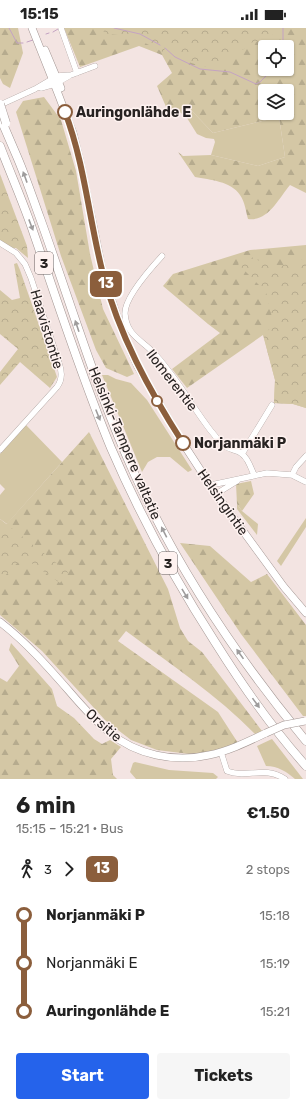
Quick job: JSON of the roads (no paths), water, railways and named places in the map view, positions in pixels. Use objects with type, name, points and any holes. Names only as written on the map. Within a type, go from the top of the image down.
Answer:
[{"type":"highway","name":"Helsinki-Tampere valtatie","points":[[0,105],[3,121],[107,409],[136,476],[167,539],[211,612],[268,692],[306,741]]},
{"type":"highway","name":"Helsinki-Tampere valtatie","points":[[0,146],[33,232],[97,414],[142,514],[174,575],[222,652],[258,706],[306,766]]},
{"type":"main road","name":"Helsingintie","points":[[33,28],[56,80],[73,133],[103,274],[121,328],[146,382],[176,434],[216,494],[284,587],[306,613]]},
{"type":"main road","name":"Orsitie","points":[[0,622],[44,663],[98,723],[109,733],[123,742],[155,755],[171,758],[197,758],[234,748],[284,725],[305,721]]},
{"type":"street","points":[[61,28],[74,74]]},
{"type":"street","points":[[0,105],[56,80],[95,66]]},
{"type":"street","name":"Haavistontie","points":[[0,243],[16,253],[22,260],[31,278],[59,363],[61,379],[57,387],[0,450]]},
{"type":"street","name":"Ilomerentie","points":[[162,256],[147,273],[126,304],[125,314],[129,330],[161,361],[224,446],[242,454]]},
{"type":"street","points":[[254,475],[249,463],[242,454],[272,405]]},
{"type":"street","points":[[292,475],[296,467],[306,456]]},
{"type":"street","points":[[211,485],[273,472],[292,475],[306,482]]},
{"type":"street","points":[[216,494],[239,480]]},
{"type":"street","points":[[220,752],[227,771],[233,774],[244,775],[267,772],[278,775],[284,779]]},
{"type":"waterway","points":[[9,28],[17,43],[23,43]]},
{"type":"waterway","points":[[114,28],[140,34],[160,45]]},
{"type":"waterway","points":[[283,28],[283,40]]},
{"type":"waterway","points":[[53,32],[58,29]]},
{"type":"waterway","points":[[27,42],[33,40]]},
{"type":"waterway","points":[[165,48],[175,57],[200,69],[230,72],[256,84],[266,76]]},
{"type":"place","name":"Auringonlähde E","points":[[65,112]]},
{"type":"place","name":"Norjanmäki P","points":[[183,443]]}]
